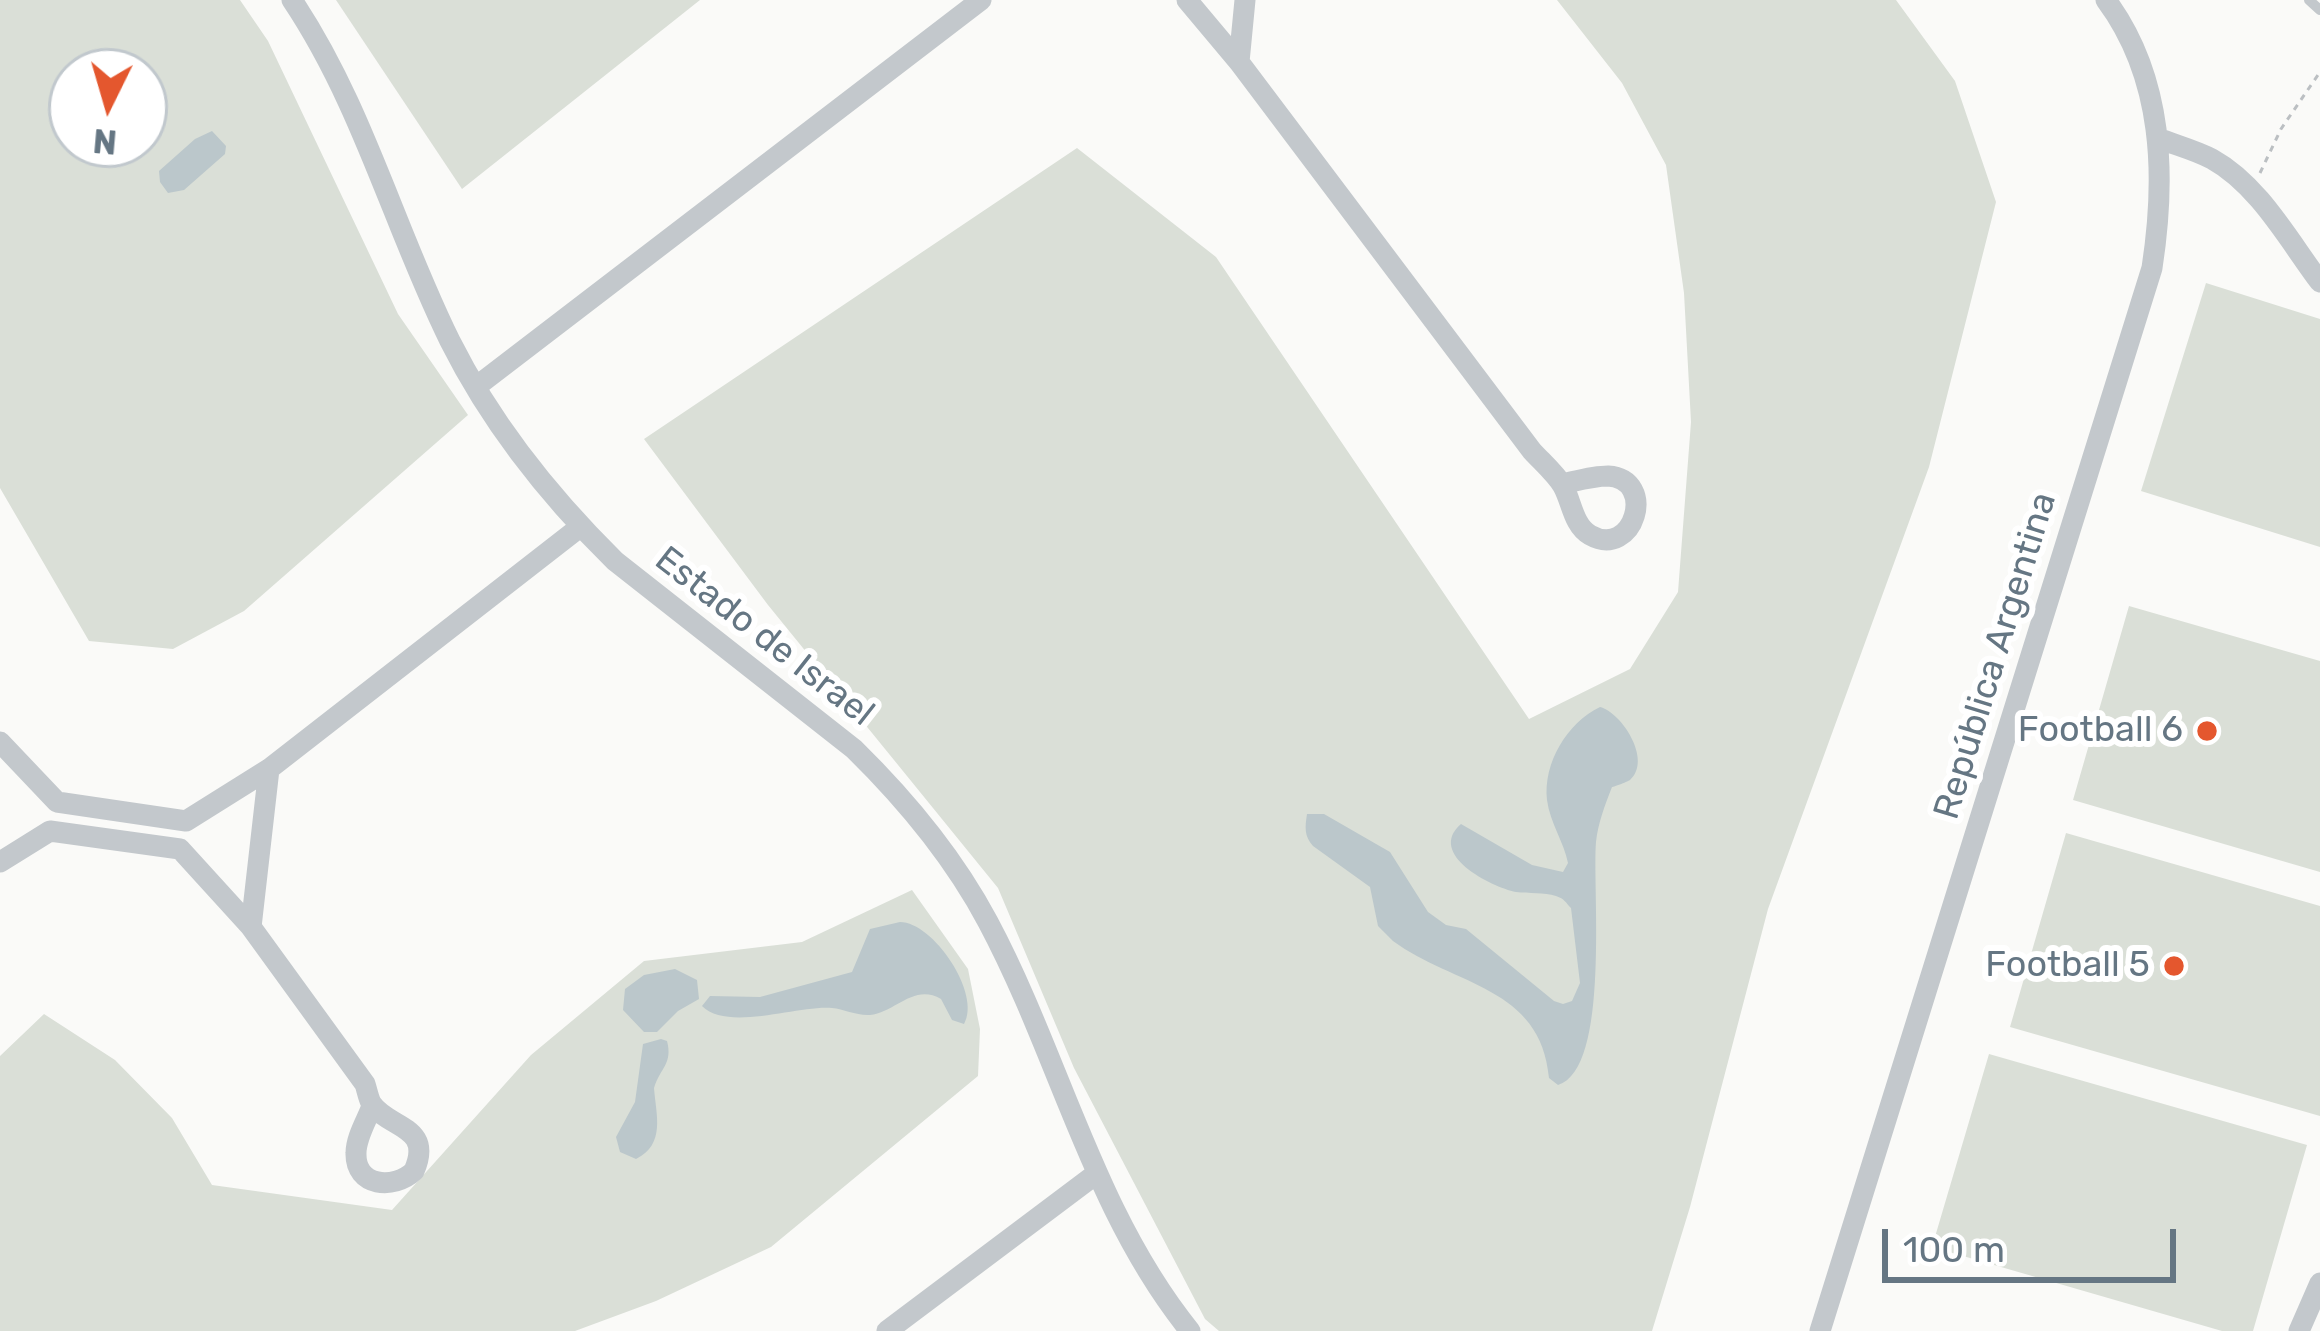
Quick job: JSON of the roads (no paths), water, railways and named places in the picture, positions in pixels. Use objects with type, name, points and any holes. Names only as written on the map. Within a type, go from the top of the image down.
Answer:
[{"type":"street","name":"Estado de Israel","points":[[292,0],[346,94],[434,304],[506,434],[580,527],[658,597],[854,749],[918,818],[989,923],[1042,1037],[1096,1174],[1153,1280],[1190,1331]]},
{"type":"street","points":[[1187,0],[1562,484]]},
{"type":"street","points":[[1239,62],[1245,0]]},
{"type":"street","name":"República Argentina","points":[[1820,1331],[2152,268],[2162,172],[2152,102],[2106,0]]},
{"type":"street","points":[[477,386],[970,4]]},
{"type":"street","points":[[2158,138],[2210,158],[2233,173],[2257,197],[2320,282]]},
{"type":"street","points":[[0,742],[57,802],[186,820],[268,769],[580,527]]},
{"type":"street","points":[[251,927],[268,769]]},
{"type":"street","points":[[50,831],[57,802]]},
{"type":"street","points":[[180,849],[186,820]]},
{"type":"street","points":[[0,862],[50,831],[180,849],[251,927],[365,1084],[373,1106]]},
{"type":"street","points":[[886,1331],[1096,1174]]},
{"type":"street","points":[[2299,1331],[2320,1283]]},
{"type":"lane","points":[[2309,0],[2320,10]]},
{"type":"place","name":"Football 6","points":[[2207,731]]},
{"type":"place","name":"Football 5","points":[[2174,966]]}]
